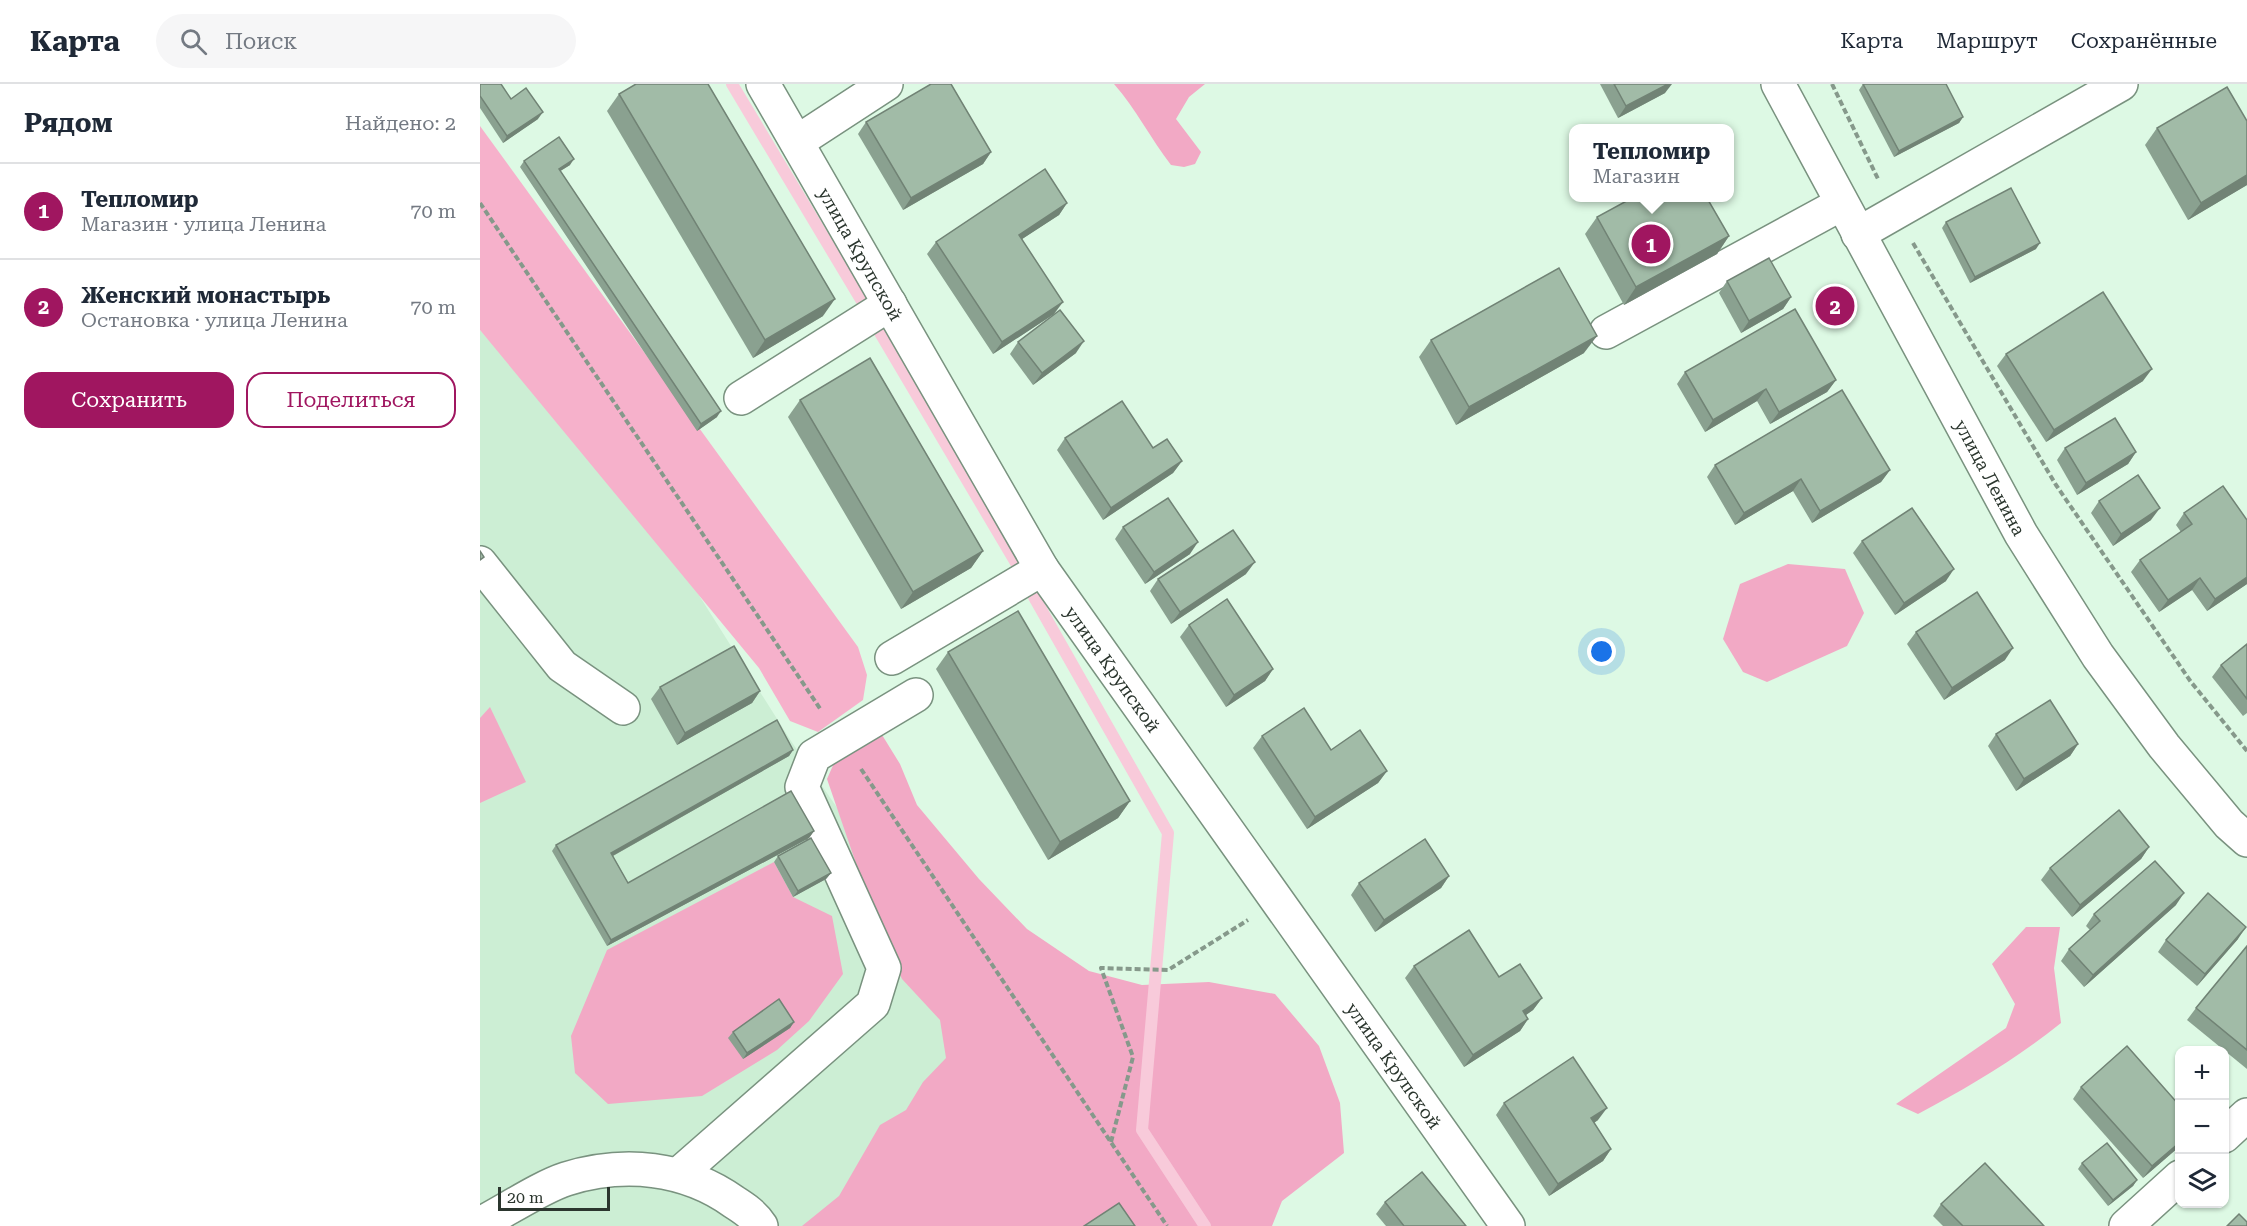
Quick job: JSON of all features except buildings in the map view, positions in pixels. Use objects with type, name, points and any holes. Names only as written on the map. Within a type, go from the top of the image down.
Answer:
[{"type":"street","name":"улица Крупской","points":[[764,84],[1042,569],[1508,1226]]},
{"type":"street","points":[[797,142],[886,84]]},
{"type":"street","name":"улица Ленина","points":[[1778,84],[2021,534],[2098,656],[2171,755],[2229,824],[2247,840]]},
{"type":"street","points":[[1858,234],[2121,84]]},
{"type":"street","points":[[1606,332],[1841,204]]},
{"type":"street","points":[[741,398],[890,304]]},
{"type":"street","points":[[480,563],[562,666],[623,708]]},
{"type":"street","points":[[892,658],[1042,569]]},
{"type":"street","points":[[679,1173],[873,1004],[884,968],[801,787],[814,756],[916,695]]},
{"type":"street","points":[[2229,1131],[2247,1115]]},
{"type":"street","points":[[480,1224],[565,1179],[600,1172],[642,1170],[679,1173],[715,1188],[755,1217],[761,1226]]},
{"type":"street","points":[[2126,1226],[2175,1182]]},
{"type":"path","points":[[1832,84],[1895,213],[2056,485],[2191,682],[2247,751]]},
{"type":"path","points":[[1111,1143],[1133,1057],[1101,968],[1168,970],[1278,902]]},
{"type":"shaded area","points":[[1114,84],[1205,84],[1189,97],[1176,119],[1201,152],[1195,164],[1184,167],[1171,165]]},
{"type":"shaded area","points":[[480,126],[858,647],[867,675],[863,700],[818,732],[790,721],[759,668],[480,330]]},
{"type":"shaded area","points":[[480,330],[654,524],[791,741],[1126,1226],[480,1226]]},
{"type":"shaded area","points":[[1788,564],[1845,569],[1864,613],[1847,646],[1767,682],[1743,672],[1723,639],[1740,584]]},
{"type":"shaded area","points":[[490,707],[526,782],[480,803],[480,718]]},
{"type":"shaded area","points":[[879,730],[900,764],[917,805],[979,879],[1027,929],[1089,971],[1142,985],[1209,982],[1275,994],[1319,1046],[1340,1103],[1344,1153],[1282,1201],[1272,1226],[802,1226],[839,1196],[880,1125],[906,1110],[923,1082],[946,1058],[940,1020],[902,979],[880,933],[827,779],[838,754]]},
{"type":"shaded area","points":[[774,862],[793,897],[832,916],[843,974],[809,1021],[777,1050],[702,1096],[608,1104],[575,1073],[571,1036],[607,950]]},
{"type":"shaded area","points":[[2026,927],[2060,927],[2054,968],[2061,1023],[1992,1072],[1918,1114],[1896,1104],[2006,1028],[2015,1004],[1992,964]]},
{"type":"waterway","points":[[732,84],[863,303]]},
{"type":"waterway","points":[[876,326],[1019,568]]},
{"type":"waterway","points":[[1034,597],[1168,833],[1142,1130],[1205,1226]]},
{"type":"place","name":"Тепломир","points":[[1651,244]]},
{"type":"place","name":"Женский монастырь","points":[[1835,306]]}]
